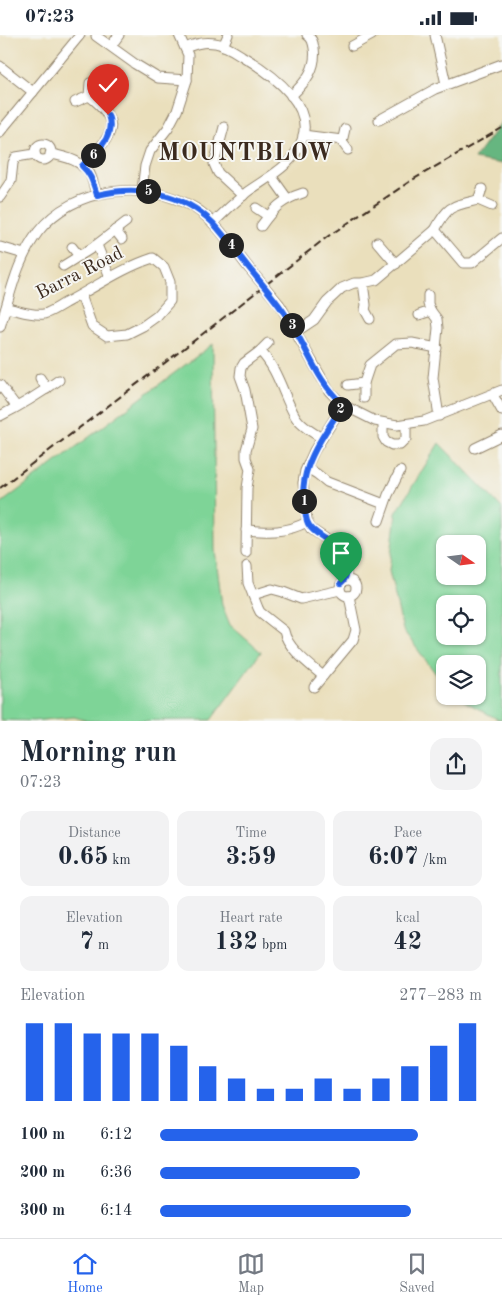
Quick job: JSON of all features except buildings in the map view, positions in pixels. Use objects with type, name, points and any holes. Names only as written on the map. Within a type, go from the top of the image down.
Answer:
[{"type":"street","points":[[0,132],[80,35]]},
{"type":"street","points":[[111,46],[119,35]]},
{"type":"street","points":[[142,190],[145,166],[150,151],[168,128],[177,111],[187,80],[188,55],[179,35]]},
{"type":"street","points":[[223,46],[228,35]]},
{"type":"street","points":[[292,96],[306,81],[313,68],[315,59],[314,45],[311,38],[306,35]]},
{"type":"street","points":[[352,46],[372,35]]},
{"type":"street","points":[[435,35],[446,84]]},
{"type":"street","points":[[96,36],[158,78],[187,80]]},
{"type":"street","points":[[185,48],[204,43],[216,43],[223,46],[269,73],[292,96],[302,116],[303,135],[298,150],[294,155],[272,177],[243,196],[213,223]]},
{"type":"street","points":[[379,120],[434,89],[502,64]]},
{"type":"street","points":[[0,66],[33,92]]},
{"type":"street","points":[[89,96],[90,83]]},
{"type":"street","points":[[75,102],[89,96]]},
{"type":"street","points":[[82,166],[106,141],[110,133],[108,115],[102,106],[89,96]]},
{"type":"street","points":[[224,127],[214,164],[218,173],[243,196]]},
{"type":"street","points":[[345,129],[342,140],[348,151]]},
{"type":"street","points":[[303,135],[342,140]]},
{"type":"street","points":[[0,197],[12,181],[13,163],[16,157],[35,154],[37,158],[43,160],[46,160],[50,155],[63,156],[82,166],[88,171],[97,195]]},
{"type":"street","points":[[272,177],[288,198]]},
{"type":"street","points":[[478,200],[482,189]]},
{"type":"street","points":[[0,327],[16,273],[24,254],[39,231],[66,208],[97,195],[114,191],[142,190],[160,194],[194,208],[213,223],[280,305],[315,369],[329,391],[343,405],[361,415],[383,423],[397,425],[440,416],[502,390]]},
{"type":"street","points":[[260,226],[278,204],[303,193]]},
{"type":"street","points":[[296,332],[314,319],[327,302],[342,288],[354,283],[363,283],[376,279],[396,264],[435,230],[444,213],[452,206],[478,200],[492,206]]},
{"type":"street","points":[[256,208],[268,216]]},
{"type":"street","points":[[63,266],[97,245],[126,222]]},
{"type":"street","points":[[435,230],[463,263],[468,264],[472,263],[502,238]]},
{"type":"street","points":[[115,231],[122,239]]},
{"type":"street","points":[[377,242],[396,264]]},
{"type":"street","points":[[97,245],[110,277]]},
{"type":"street","points":[[0,247],[24,254]]},
{"type":"street","points":[[72,247],[79,256]]},
{"type":"street","name":"Barra Road","points":[[6,308],[34,314],[44,314],[81,295],[110,277],[140,262],[154,258],[164,267],[170,282],[170,301],[157,316],[127,335],[107,336],[92,326],[81,295]]},
{"type":"street","points":[[363,283],[366,305],[364,310],[370,319]]},
{"type":"street","points":[[428,295],[431,311],[437,319],[438,328],[433,379],[440,416]]},
{"type":"street","points":[[419,315],[431,311]]},
{"type":"street","points":[[246,553],[247,479],[250,469],[246,458],[246,450],[252,429],[245,390],[240,376],[240,368],[268,343]]},
{"type":"street","points":[[364,398],[364,383],[370,365],[396,344],[412,343],[436,348]]},
{"type":"street","points":[[260,351],[273,368],[296,417],[302,424],[322,438]]},
{"type":"street","points":[[40,378],[47,389]]},
{"type":"street","points":[[0,416],[59,380]]},
{"type":"street","points":[[348,385],[364,383]]},
{"type":"street","points":[[0,385],[16,406]]},
{"type":"street","points":[[493,395],[502,411]]},
{"type":"street","points":[[343,405],[322,438],[307,468],[303,483],[307,522],[311,529],[338,549],[346,570],[346,580]]},
{"type":"street","points":[[383,423],[383,437],[386,443],[392,445],[400,445],[406,439],[406,424]]},
{"type":"street","points":[[476,448],[502,435]]},
{"type":"street","points":[[307,468],[328,483],[384,504]]},
{"type":"street","points":[[378,521],[400,471]]},
{"type":"street","points":[[246,530],[283,531],[307,522]]},
{"type":"street","points":[[247,566],[248,583],[260,611],[284,631],[285,637],[301,658],[323,676]]},
{"type":"street","points":[[346,580],[351,580],[356,586],[356,591],[349,596],[342,594],[340,590],[340,585],[346,580]]},
{"type":"street","points":[[253,595],[272,589],[301,599],[340,590]]},
{"type":"street","points":[[314,687],[352,640],[356,631],[349,596]]},
{"type":"green space","points":[[502,121],[502,164],[474,159]]},
{"type":"green space","points":[[213,344],[215,550],[222,605],[230,625],[261,652],[211,720],[88,721],[74,717],[33,721],[0,720],[0,504]]},
{"type":"green space","points":[[439,443],[502,508],[502,720],[472,705],[486,705],[486,655],[436,655],[436,674],[403,630],[389,571],[396,513]]},
{"type":"railway","points":[[0,488],[327,237],[412,180],[502,128]]},
{"type":"district","name":"MOUNTBLOW","points":[[246,154]]},
{"type":"route","points":[[108,115],[110,133],[106,141],[82,166],[88,171],[97,195],[128,190],[142,190],[160,194],[194,208],[213,223],[280,305],[315,369],[329,391],[343,405],[314,451],[305,471],[303,483],[307,522],[311,529],[338,549],[347,575],[346,580],[341,583]]}]
